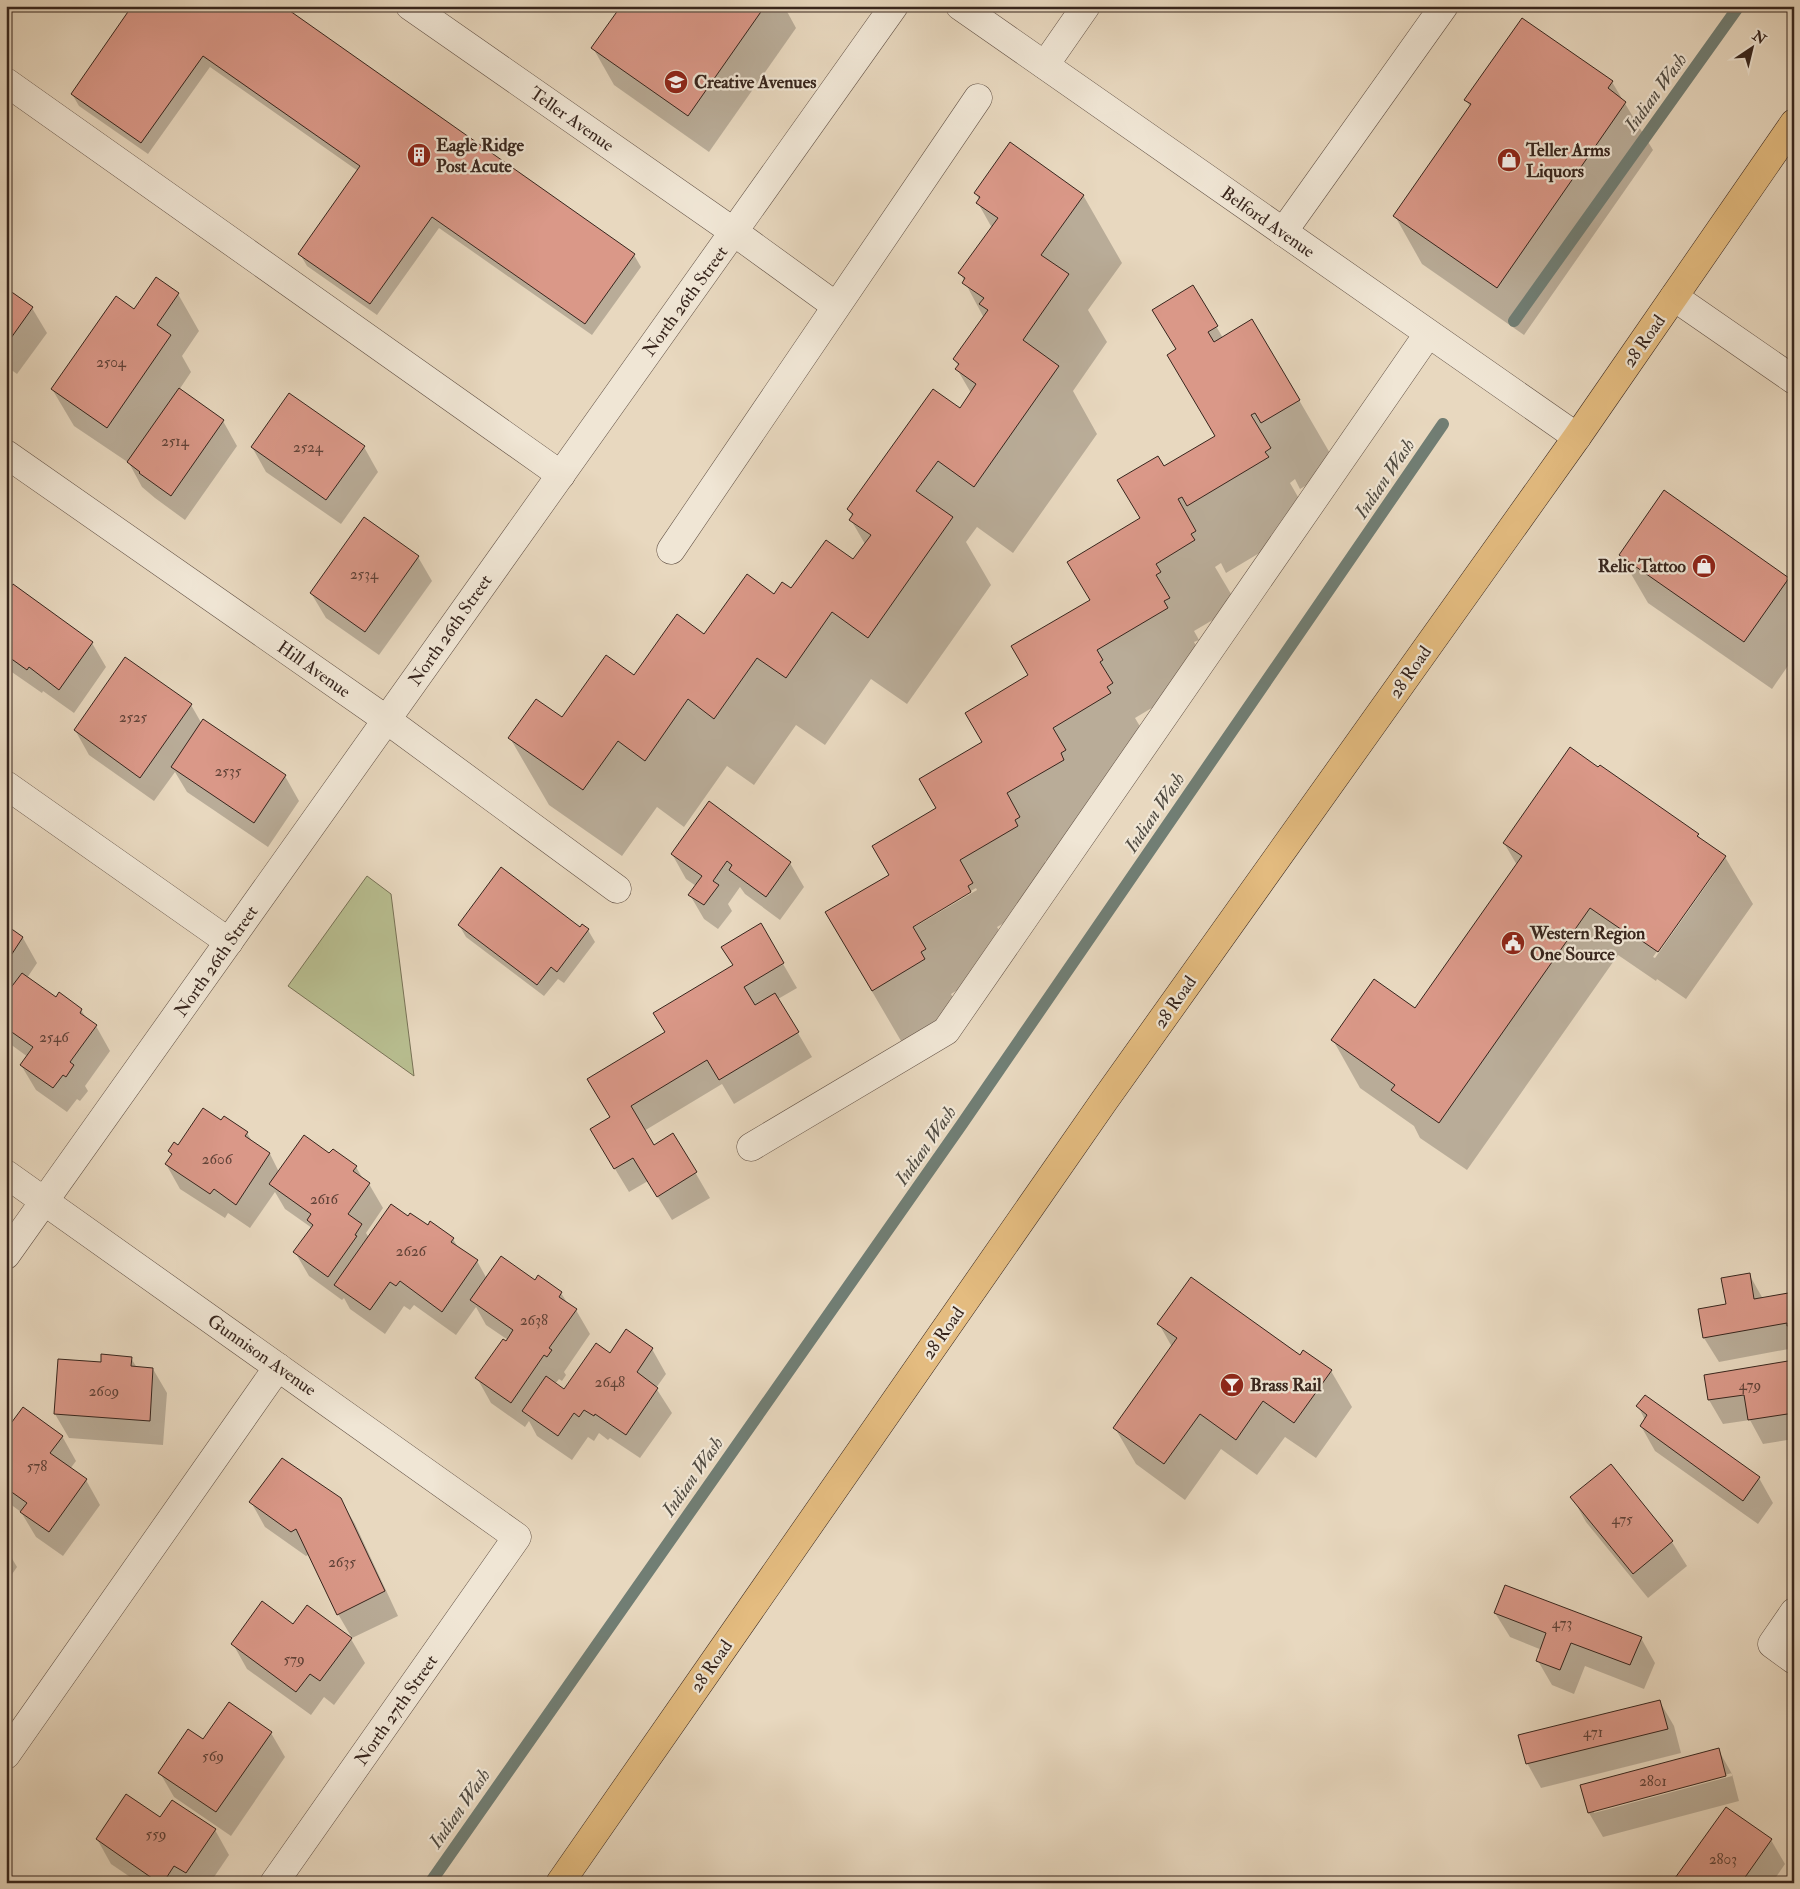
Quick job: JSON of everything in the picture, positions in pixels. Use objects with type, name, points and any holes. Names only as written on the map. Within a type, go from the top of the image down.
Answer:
[{"type":"main road","name":"28 Road","points":[[560,1883],[1104,1101],[1577,438],[1794,123]]},
{"type":"street","name":"Teller Avenue","points":[[410,6],[734,232],[836,306]]},
{"type":"street","name":"North 26th Street","points":[[6,1255],[894,6]]},
{"type":"street","name":"Belford Avenue","points":[[960,6],[1577,438]]},
{"type":"street","points":[[1045,65],[1086,6]]},
{"type":"street","points":[[1283,232],[1444,6]]},
{"type":"street","points":[[6,82],[561,475]]},
{"type":"street","points":[[671,550],[978,98]]},
{"type":"street","points":[[1674,297],[1794,380]]},
{"type":"street","points":[[751,1147],[946,1032],[1428,334]]},
{"type":"street","name":"Hill Avenue","points":[[6,454],[387,720],[617,889]]},
{"type":"street","points":[[6,785],[229,942]]},
{"type":"street","name":"Gunnison Avenue","points":[[6,1174],[517,1537]]},
{"type":"street","points":[[6,1755],[278,1367]]},
{"type":"street","name":"North 27th Street","points":[[274,1883],[517,1537]]},
{"type":"street","points":[[1794,1612],[1772,1644],[1794,1660]]},
{"type":"green space","points":[[367,876],[391,894],[414,1076],[288,986]]},
{"type":"building","name":"Eagle Ridge Post Acute","points":[[132,6],[283,6],[635,254],[585,324],[432,217],[370,304],[298,254],[360,166],[203,56],[141,143],[71,94]]},
{"type":"building","name":"Creative Avenues","points":[[621,6],[765,6],[688,116],[591,48]]},
{"type":"building","name":"Teller Arms Liquors","points":[[1522,18],[1613,81],[1608,88],[1626,102],[1497,288],[1393,216],[1471,104],[1464,100]]},
{"type":"building","points":[[1010,142],[1084,195],[1041,255],[1069,274],[1023,340],[1059,366],[974,487],[938,461],[916,491],[953,517],[868,638],[832,612],[786,678],[757,658],[714,719],[688,699],[645,761],[618,741],[583,790],[508,738],[536,699],[562,717],[606,655],[634,675],[677,614],[704,634],[747,574],[774,594],[782,582],[791,588],[826,540],[853,559],[871,535],[849,520],[853,514],[847,509],[933,389],[960,408],[976,384],[955,369],[959,364],[953,359],[988,310],[979,304],[984,298],[962,283],[965,278],[958,273],[998,218],[976,203],[980,197],[974,193]]},
{"type":"building","points":[[156,277],[179,293],[157,325],[171,335],[107,428],[51,389],[116,296],[134,309]]},
{"type":"building","points":[[1193,285],[1218,326],[1208,332],[1214,342],[1252,319],[1300,400],[1261,423],[1255,413],[1251,415],[1271,448],[1265,452],[1269,457],[1187,506],[1182,497],[1178,499],[1196,531],[1191,534],[1195,540],[1156,564],[1161,572],[1156,575],[1170,598],[1164,601],[1168,608],[1097,650],[1103,660],[1100,662],[1113,683],[1107,687],[1111,693],[1053,728],[1066,750],[1061,753],[1064,760],[1007,793],[1020,817],[1015,820],[1018,826],[960,860],[973,883],[968,886],[971,892],[913,927],[926,949],[921,952],[925,959],[872,991],[825,912],[889,875],[872,846],[936,808],[919,779],[982,742],[965,713],[1028,675],[1011,646],[1090,600],[1067,562],[1140,518],[1117,480],[1158,456],[1164,466],[1215,436],[1167,355],[1176,349],[1152,310]]},
{"type":"building","points":[[6,288],[33,307],[6,345]]},
{"type":"building","points":[[179,388],[224,420],[171,496],[127,462]]},
{"type":"building","points":[[289,393],[365,446],[326,500],[251,447]]},
{"type":"building","name":"Relic Tattoo","points":[[1664,490],[1789,578],[1744,642],[1619,555]]},
{"type":"building","points":[[364,517],[419,556],[365,632],[310,593]]},
{"type":"building","points":[[13,584],[93,642],[59,690],[29,667],[27,670],[6,655],[6,594]]},
{"type":"building","points":[[125,657],[192,704],[140,778],[74,730]]},
{"type":"building","points":[[203,719],[286,775],[254,823],[171,767]]},
{"type":"building","name":"Western Region One Source","points":[[1570,747],[1598,767],[1600,765],[1699,834],[1697,836],[1726,856],[1658,952],[1590,908],[1439,1123],[1391,1090],[1395,1085],[1331,1040],[1374,979],[1415,1008],[1522,856],[1503,843]]},
{"type":"building","points":[[709,801],[791,862],[766,897],[729,870],[732,865],[727,861],[713,881],[719,885],[704,905],[688,895],[702,876],[671,854]]},
{"type":"building","points":[[501,867],[580,927],[582,924],[589,929],[557,972],[551,967],[537,985],[458,925]]},
{"type":"building","points":[[761,923],[784,963],[744,987],[755,1005],[775,993],[799,1032],[719,1080],[707,1060],[631,1106],[654,1145],[673,1133],[697,1172],[657,1197],[633,1158],[614,1169],[590,1129],[610,1117],[587,1079],[665,1032],[653,1013],[733,965],[721,947]]},
{"type":"building","points":[[6,925],[23,937],[6,963]]},
{"type":"building","points":[[22,973],[56,997],[59,992],[82,1009],[80,1013],[97,1025],[70,1062],[74,1065],[66,1077],[63,1075],[53,1088],[20,1065],[33,1047],[6,1028],[6,994]]},
{"type":"building","points":[[203,1108],[221,1120],[224,1116],[248,1132],[245,1136],[270,1153],[236,1205],[214,1189],[210,1194],[165,1164],[172,1154],[168,1151],[174,1142],[178,1145]]},
{"type":"building","points":[[304,1135],[329,1153],[333,1149],[357,1166],[353,1171],[370,1183],[348,1214],[362,1224],[355,1235],[357,1236],[328,1277],[293,1252],[313,1225],[307,1220],[311,1214],[269,1184]]},
{"type":"building","points":[[391,1204],[408,1216],[410,1213],[428,1225],[430,1221],[454,1238],[451,1242],[478,1260],[442,1312],[400,1281],[396,1286],[390,1282],[370,1310],[334,1285]]},
{"type":"building","points":[[501,1256],[535,1280],[538,1275],[562,1292],[559,1297],[577,1309],[549,1348],[552,1350],[547,1357],[544,1355],[511,1403],[475,1378],[503,1339],[506,1341],[513,1330],[470,1300]]},
{"type":"building","points":[[1750,1273],[1754,1299],[1794,1292],[1794,1325],[1787,1326],[1787,1323],[1703,1338],[1698,1309],[1726,1304],[1721,1278]]},
{"type":"building","name":"Brass Rail","points":[[1191,1277],[1300,1355],[1303,1350],[1332,1370],[1294,1423],[1263,1401],[1236,1440],[1200,1414],[1164,1464],[1113,1428],[1177,1338],[1157,1324]]},
{"type":"building","points":[[626,1329],[653,1348],[637,1372],[658,1388],[626,1435],[595,1414],[594,1416],[584,1410],[579,1417],[574,1413],[558,1436],[522,1411],[546,1376],[564,1389],[596,1343],[610,1353]]},
{"type":"building","points":[[101,1354],[132,1357],[131,1366],[153,1368],[150,1421],[54,1414],[58,1359],[101,1362]]},
{"type":"building","points":[[1794,1360],[1794,1413],[1748,1420],[1744,1395],[1708,1400],[1704,1375]]},
{"type":"building","points":[[1645,1395],[1760,1477],[1743,1501],[1640,1426],[1647,1415],[1636,1406]]},
{"type":"building","points":[[23,1407],[63,1436],[50,1453],[87,1479],[49,1532],[20,1512],[27,1503],[6,1488],[6,1430]]},
{"type":"building","points":[[282,1458],[341,1498],[385,1591],[337,1615],[296,1529],[291,1532],[249,1502]]},
{"type":"building","points":[[1611,1464],[1673,1541],[1633,1574],[1570,1497]]},
{"type":"building","points":[[1505,1585],[1642,1637],[1630,1665],[1571,1643],[1560,1670],[1536,1661],[1546,1633],[1494,1613]]},
{"type":"building","points":[[262,1601],[293,1624],[307,1605],[352,1638],[320,1681],[310,1674],[296,1692],[231,1644]]},
{"type":"building","points":[[1660,1700],[1668,1729],[1526,1764],[1518,1735]]},
{"type":"building","points":[[229,1702],[272,1732],[216,1812],[158,1773],[188,1729],[203,1739]]},
{"type":"building","points":[[1719,1748],[1726,1776],[1588,1813],[1580,1785]]},
{"type":"building","points":[[126,1794],[160,1817],[172,1800],[216,1829],[186,1873],[174,1866],[163,1883],[159,1883],[96,1839]]},
{"type":"building","points":[[1726,1807],[1772,1839],[1741,1883],[1682,1883],[1675,1878]]},
{"type":"waterway","name":"Indian Wash","points":[[1514,321],[1739,6]]},
{"type":"waterway","name":"Indian Wash","points":[[430,1883],[962,1124],[1443,424]]},
{"type":"place","name":"Creative Avenues","points":[[676,82]]},
{"type":"place","name":"Eagle Ridge Post Acute","points":[[419,155]]},
{"type":"place","name":"Teller Arms Liquors","points":[[1509,160]]},
{"type":"place","name":"Relic Tattoo","points":[[1704,566]]},
{"type":"place","name":"Western Region One Source","points":[[1513,943]]},
{"type":"place","name":"Brass Rail","points":[[1232,1385]]}]
